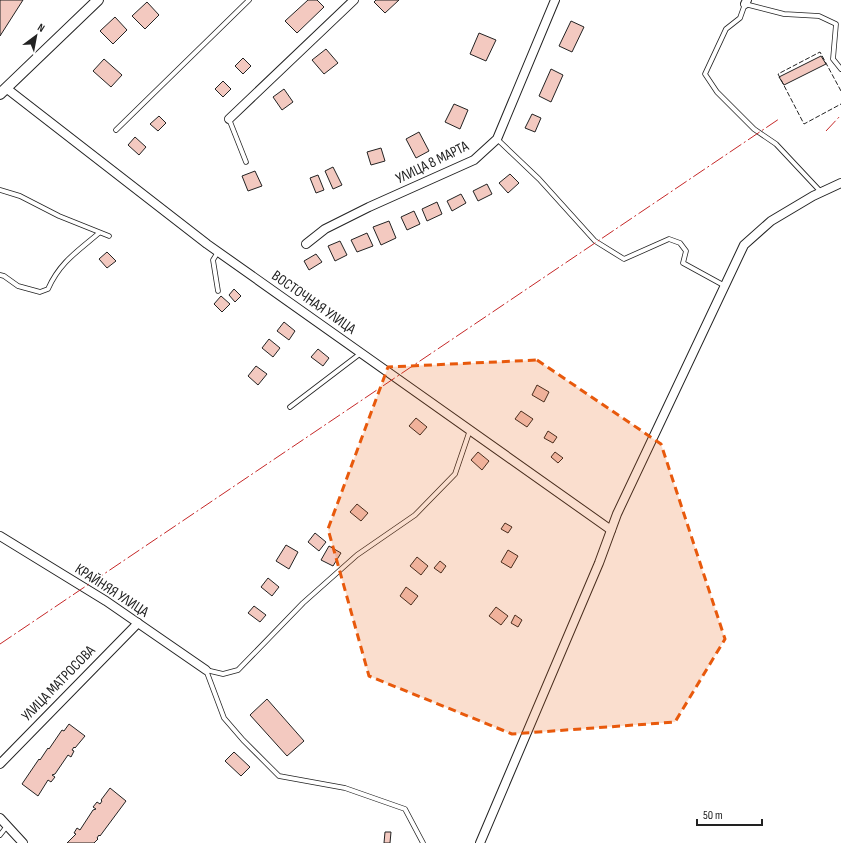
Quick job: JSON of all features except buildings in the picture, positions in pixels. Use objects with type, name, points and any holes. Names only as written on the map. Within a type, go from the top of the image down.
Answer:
[{"type":"street","points":[[3,91],[98,0]]},
{"type":"street","points":[[229,119],[354,0]]},
{"type":"street","name":"УЛИЦА 8 МАРТА","points":[[306,244],[325,229],[369,207],[474,160],[497,139],[555,0]]},
{"type":"street","name":"ВОСТОЧНАЯ УЛИЦА","points":[[3,91],[218,251],[611,530]]},
{"type":"street","points":[[480,843],[596,570],[611,530],[744,245],[771,221],[821,192],[841,183]]},
{"type":"street","name":"КРАЙНЯЯ УЛИЦА","points":[[0,536],[106,601],[206,670]]},
{"type":"street","name":"УЛИЦА МАТРОСОВА","points":[[0,764],[138,623]]},
{"type":"street","points":[[0,818],[23,843]]},
{"type":"lane","points":[[116,130],[249,0]]},
{"type":"lane","points":[[821,192],[776,144],[754,129],[717,92],[705,74],[726,29],[740,18],[746,2],[784,14],[819,16],[836,24],[833,59],[841,69]]},
{"type":"lane","points":[[229,119],[246,162]]},
{"type":"lane","points":[[497,139],[544,185],[595,241],[624,259],[669,239],[680,243],[686,251],[683,263],[725,286]]},
{"type":"lane","points":[[0,190],[20,196],[59,216],[109,236]]},
{"type":"lane","points":[[0,275],[4,276],[18,286],[40,292],[48,288],[55,274],[66,261],[99,233]]},
{"type":"lane","points":[[218,251],[213,260],[218,291]]},
{"type":"lane","points":[[290,408],[361,353]]},
{"type":"lane","points":[[206,670],[223,674],[238,670],[303,603],[357,555],[415,515],[455,474],[470,430]]},
{"type":"lane","points":[[206,670],[224,718],[243,740],[279,776],[345,788],[405,809],[423,843]]},
{"type":"lane","points":[[0,835],[7,825]]},
{"type":"highlighted area","points":[[537,360],[661,444],[725,639],[675,722],[512,734],[369,676],[328,529],[388,367]]},
{"type":"fence","points":[[841,91],[820,52],[778,74],[804,124],[841,104]]},
{"type":"power","points":[[826,131],[841,115]]},
{"type":"power","points":[[0,644],[779,119]]}]
